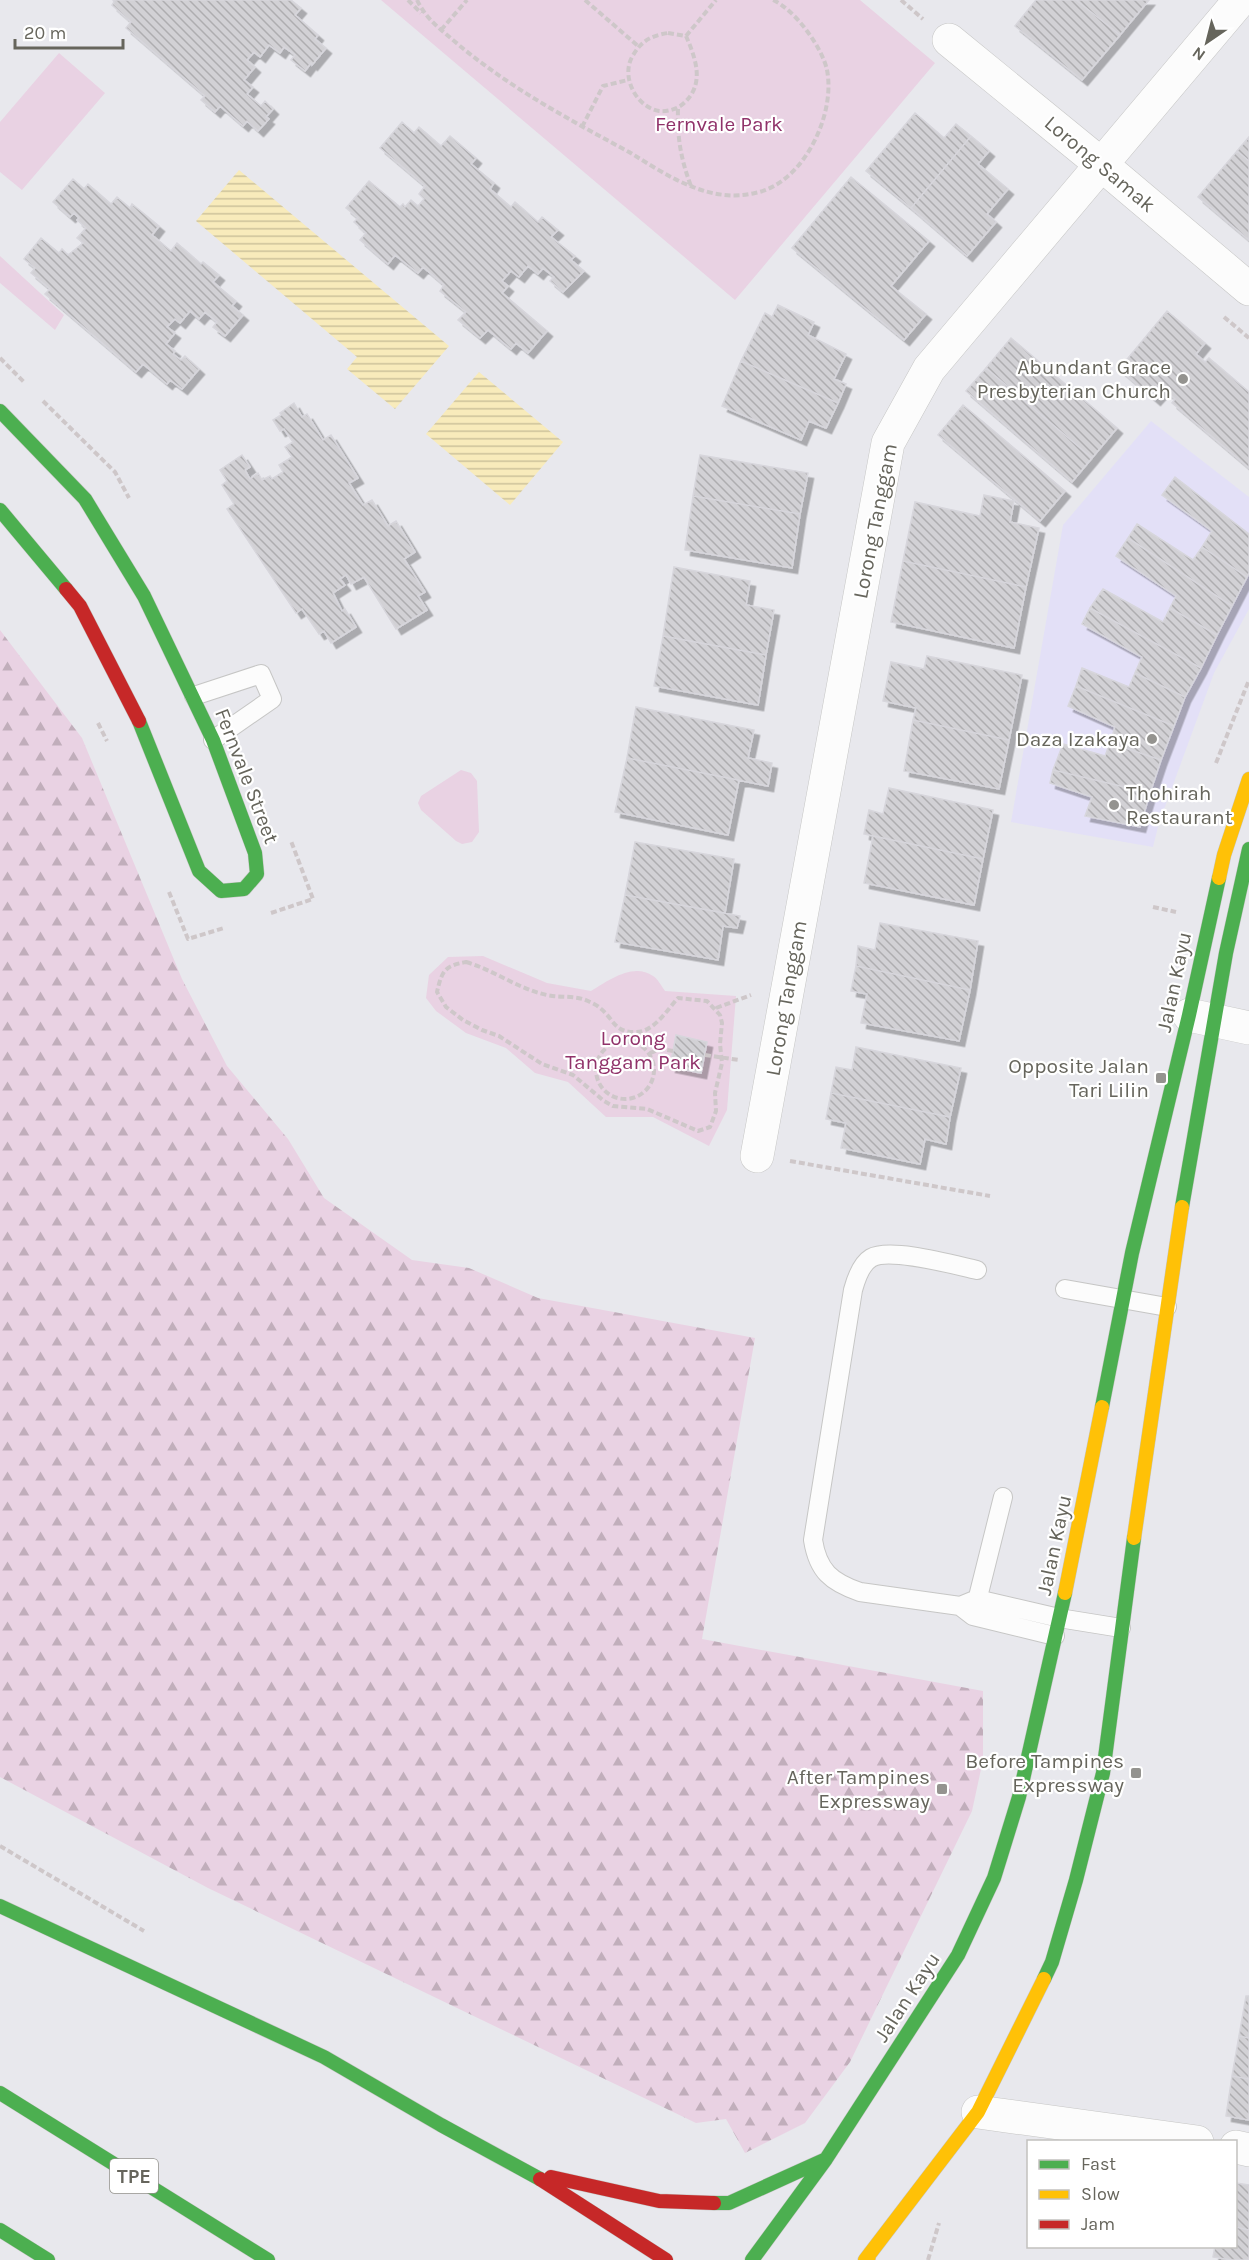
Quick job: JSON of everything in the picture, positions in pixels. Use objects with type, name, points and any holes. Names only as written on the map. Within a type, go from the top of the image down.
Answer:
[{"type":"main road","name":"Fernvale Street","points":[[0,411],[84,499],[144,596],[194,696],[255,853],[256,874],[244,889],[220,891],[199,872],[138,718],[80,606],[0,510]]},
{"type":"main road","name":"Jalan Kayu","points":[[868,2258],[978,2112],[1052,1962],[1076,1880],[1103,1773],[1121,1628],[1167,1307],[1224,855],[1249,779]]},
{"type":"main road","name":"Jalan Kayu","points":[[752,2260],[826,2159],[958,1955],[994,1878],[1019,1797],[1087,1494],[1132,1253],[1202,1018],[1226,953],[1249,849]]},
{"type":"main road","points":[[0,1906],[324,2057],[441,2125],[529,2172],[666,2260]]},
{"type":"main road","name":"TPE","points":[[0,2092],[268,2260]]},
{"type":"main road","points":[[529,2172],[659,2201],[729,2203],[826,2159]]},
{"type":"main road","points":[[0,2230],[48,2260]]},
{"type":"street","name":"Lorong Tanggam","points":[[757,1156],[888,443],[929,369],[1240,0]]},
{"type":"street","name":"Lorong Samak","points":[[949,40],[1249,289]]},
{"type":"street","points":[[1202,1018],[1249,1028]]},
{"type":"street","points":[[978,2112],[1182,2140]]},
{"type":"lane","points":[[194,696],[261,674],[272,699],[213,740]]},
{"type":"lane","points":[[977,1270],[886,1253],[869,1259],[860,1272],[853,1290],[813,1540],[815,1552],[823,1569],[830,1577],[860,1592],[1121,1628]]},
{"type":"lane","points":[[1065,1289],[1167,1307]]},
{"type":"lane","points":[[970,1607],[1003,1497]]},
{"type":"lane","points":[[970,1607],[1055,1636]]},
{"type":"path","points":[[408,0],[491,72],[582,127],[692,187],[723,196],[757,193],[782,182],[801,163],[817,136],[827,104],[827,70],[809,31],[782,4],[773,0]]},
{"type":"path","points":[[417,0],[424,15]]},
{"type":"path","points":[[441,30],[467,0]]},
{"type":"path","points":[[585,0],[638,46]]},
{"type":"path","points":[[686,36],[716,0]]},
{"type":"path","points":[[668,33],[686,36],[695,58],[698,81],[690,98],[678,109],[658,111],[640,101],[628,80],[630,61],[638,46],[651,35],[668,33]]},
{"type":"path","points":[[582,127],[603,86],[628,80]]},
{"type":"path","points":[[678,109],[677,135],[684,167],[692,187]]},
{"type":"path","points":[[1153,907],[1165,909]]},
{"type":"path","points":[[466,962],[484,967],[512,982],[547,995],[581,998],[600,1008],[610,1022],[620,1030],[630,1031],[638,1033],[653,1026],[678,998],[707,1001],[716,1008],[722,1023],[720,1044],[722,1063],[715,1093],[716,1111],[710,1127],[698,1131],[647,1109],[613,1106],[604,1101],[573,1075],[542,1064],[515,1045],[482,1030],[446,1008],[437,992],[441,974],[451,965],[466,962]]},
{"type":"path","points":[[629,1041],[630,1031]]},
{"type":"path","points":[[629,1041],[650,1053],[654,1062],[653,1077],[641,1095],[628,1098],[609,1094],[595,1075],[598,1058],[608,1046],[615,1042],[629,1041]]},
{"type":"path","points":[[650,1053],[661,1049],[673,1051]]},
{"type":"path","points":[[705,1055],[740,1060]]},
{"type":"path","points":[[604,1101],[609,1094]]},
{"type":"path","points":[[757,1156],[990,1196]]},
{"type":"shaded area","points":[[239,170],[449,346],[395,409],[347,369],[357,357],[196,221]]},
{"type":"shaded area","points":[[479,372],[563,442],[510,505],[426,434]]},
{"type":"shaded area","points":[[1151,421],[1249,497],[1249,609],[1214,673],[1159,823],[1153,847],[1011,822],[1063,525]]},
{"type":"green space","name":"Fernvale Park","points":[[381,0],[860,0],[935,63],[735,300]]},
{"type":"green space","points":[[59,53],[105,93],[22,190],[0,172],[0,122]]},
{"type":"green space","points":[[0,256],[64,315],[55,330],[0,283]]},
{"type":"green space","points":[[0,630],[82,738],[182,979],[227,1066],[288,1139],[324,1198],[412,1260],[469,1268],[538,1298],[755,1338],[702,1639],[983,1691],[983,1760],[972,1811],[850,2062],[805,2123],[745,2153],[726,2119],[696,2123],[208,1888],[0,1777]]},
{"type":"green space","points":[[461,770],[471,773],[477,781],[479,832],[472,842],[462,844],[421,810],[418,803],[421,796]]},
{"type":"green space","name":"Lorong Tanggam Park","points":[[483,956],[547,983],[591,991],[621,974],[637,971],[653,976],[665,991],[736,996],[727,1110],[709,1146],[653,1117],[606,1117],[568,1082],[535,1073],[506,1048],[466,1033],[436,1011],[426,998],[429,975],[448,957]]},
{"type":"building","points":[[113,0],[291,0],[301,8],[295,15],[318,35],[315,39],[326,48],[305,71],[291,60],[295,55],[284,47],[280,53],[269,45],[260,57],[254,52],[247,60],[255,67],[244,80],[253,87],[247,94],[261,106],[265,101],[273,109],[266,117],[269,119],[258,131],[247,121],[243,126],[220,106],[215,112],[201,100],[205,96],[126,28],[131,22],[112,5]]},
{"type":"building","points":[[1036,0],[1076,0],[1120,35],[1082,80],[1015,26]]},
{"type":"building","points":[[1076,0],[1149,0],[1120,35]]},
{"type":"building","points":[[915,113],[944,138],[956,124],[971,136],[911,208],[866,171]]},
{"type":"building","points":[[402,122],[414,133],[419,127],[441,146],[450,136],[476,158],[471,164],[494,183],[490,189],[511,207],[515,202],[538,222],[542,217],[558,230],[551,237],[575,256],[571,260],[584,271],[563,292],[550,281],[554,277],[543,268],[538,274],[528,266],[519,277],[511,271],[502,281],[508,286],[502,293],[547,331],[528,353],[516,343],[511,349],[488,330],[480,338],[458,320],[466,312],[440,291],[444,285],[423,267],[418,273],[395,255],[388,264],[360,240],[366,233],[354,222],[358,218],[346,208],[369,181],[400,207],[403,204],[405,207],[411,200],[418,206],[424,199],[419,194],[425,186],[380,148]]},
{"type":"building","points":[[971,136],[989,151],[978,164],[1008,189],[987,214],[996,222],[967,256],[911,208]]},
{"type":"building","points":[[1249,137],[1249,161],[1237,151]]},
{"type":"building","points":[[1237,151],[1249,161],[1249,240],[1198,197]]},
{"type":"building","points":[[851,177],[929,241],[891,286],[926,314],[904,340],[792,248]]},
{"type":"building","points":[[73,179],[84,189],[88,184],[111,204],[117,197],[130,208],[132,204],[159,226],[152,235],[171,251],[177,243],[201,264],[203,262],[219,275],[213,282],[236,301],[232,306],[243,315],[225,336],[213,327],[217,322],[205,312],[199,319],[190,311],[180,323],[175,319],[167,327],[175,333],[166,344],[175,351],[173,354],[181,360],[185,356],[199,369],[182,389],[170,380],[167,384],[143,364],[136,372],[45,294],[50,289],[31,273],[35,268],[24,259],[41,238],[59,253],[62,249],[68,255],[83,243],[77,238],[86,228],[77,220],[79,218],[74,213],[70,217],[53,202]]},
{"type":"building","points":[[778,305],[814,322],[808,335],[846,354],[834,379],[846,384],[838,403],[741,361],[765,313],[772,317]]},
{"type":"building","name":"Abundant Grace Presbyterian Church","points":[[1167,311],[1205,343],[1196,354],[1205,362],[1209,358],[1249,392],[1249,468],[1172,403],[1175,399],[1164,390],[1155,400],[1119,369]]},
{"type":"building","points":[[1011,338],[1117,428],[1092,458],[986,368]]},
{"type":"building","points":[[741,361],[838,403],[826,428],[809,421],[801,440],[722,406]]},
{"type":"building","points":[[986,368],[1092,458],[1072,482],[966,391]]},
{"type":"building","points":[[294,403],[302,417],[307,414],[323,440],[331,435],[358,478],[349,483],[363,505],[372,500],[388,526],[396,521],[415,552],[404,559],[425,592],[418,596],[427,610],[396,629],[364,577],[351,584],[346,575],[340,579],[345,585],[333,593],[342,611],[345,609],[356,627],[331,643],[324,631],[319,634],[302,609],[296,613],[227,509],[234,504],[222,485],[227,481],[220,470],[242,455],[250,467],[245,470],[250,479],[258,473],[262,480],[270,476],[272,479],[283,472],[279,465],[292,457],[285,447],[293,442],[284,429],[280,431],[273,420]]},
{"type":"building","points":[[963,405],[1065,491],[1040,521],[938,435]]},
{"type":"building","points":[[700,455],[808,473],[800,514],[693,496]]},
{"type":"building","points":[[1175,477],[1249,534],[1249,573],[1247,577],[1202,547],[1212,531],[1162,495]]},
{"type":"building","points":[[984,495],[1014,501],[1010,522],[1039,528],[1026,587],[903,561],[915,502],[980,516]]},
{"type":"building","points":[[693,496],[800,514],[792,568],[685,550]]},
{"type":"building","points":[[1137,524],[1193,560],[1202,547],[1247,577],[1232,606],[1128,538]]},
{"type":"building","points":[[1128,538],[1232,606],[1217,635],[1170,608],[1176,596],[1116,556]]},
{"type":"building","points":[[903,561],[1026,587],[1014,648],[891,622]]},
{"type":"building","points":[[674,567],[750,581],[746,605],[774,610],[766,655],[663,636]]},
{"type":"building","points":[[1103,589],[1163,622],[1170,608],[1217,635],[1201,668],[1090,608]]},
{"type":"building","points":[[1090,608],[1201,668],[1185,697],[1135,673],[1142,657],[1082,624]]},
{"type":"building","points":[[663,636],[766,655],[758,705],[654,686]]},
{"type":"building","points":[[927,656],[1022,675],[1009,740],[913,720],[916,708],[883,701],[891,662],[924,669]]},
{"type":"building","points":[[1082,668],[1129,687],[1135,673],[1185,697],[1174,726],[1076,686]]},
{"type":"building","points":[[1076,686],[1174,726],[1161,760],[1110,743],[1115,727],[1068,706]]},
{"type":"building","points":[[636,707],[754,730],[748,758],[772,763],[768,786],[627,758]]},
{"type":"building","points":[[913,720],[1009,740],[999,789],[904,771]]},
{"type":"building","points":[[1110,743],[1161,760],[1150,793],[1053,770],[1063,744],[1105,756]]},
{"type":"building","points":[[627,758],[739,780],[728,835],[615,812]]},
{"type":"building","points":[[1053,770],[1150,793],[1140,827],[1085,816],[1092,797],[1050,783]]},
{"type":"building","points":[[889,788],[993,810],[983,859],[864,834],[869,810],[883,814]]},
{"type":"building","points":[[873,836],[983,859],[974,905],[864,883]]},
{"type":"building","points":[[635,842],[734,859],[725,913],[625,895]]},
{"type":"building","points":[[625,895],[740,916],[737,928],[723,926],[718,960],[615,942]]},
{"type":"building","points":[[880,923],[978,941],[970,990],[856,966],[858,946],[875,950]]},
{"type":"building","points":[[856,966],[970,990],[959,1041],[861,1023],[867,994],[851,991]]},
{"type":"building","points":[[676,1035],[707,1042],[701,1073],[670,1067]]},
{"type":"building","points":[[856,1047],[961,1068],[950,1117],[831,1093],[836,1067],[852,1070]]},
{"type":"building","points":[[831,1093],[950,1117],[946,1144],[925,1139],[920,1164],[841,1148],[846,1123],[826,1119]]},
{"type":"building","points":[[1246,1996],[1249,1996],[1249,2038],[1239,2036]]},
{"type":"building","points":[[1239,2036],[1249,2038],[1249,2079],[1232,2076]]},
{"type":"building","points":[[1232,2076],[1249,2079],[1249,2120],[1226,2116]]},
{"type":"building","points":[[1237,2183],[1249,2185],[1249,2230],[1237,2227]]},
{"type":"building","points":[[1237,2227],[1249,2230],[1249,2260],[1213,2257],[1215,2248],[1237,2248]]},
{"type":"traffic: fast","points":[[0,411],[85,499],[144,596],[213,740],[255,853],[257,874],[244,889],[221,891],[199,871],[139,721]]},
{"type":"traffic: fast","points":[[0,510],[66,589]]},
{"type":"traffic: fast","points":[[1182,1207],[1226,953],[1249,849]]},
{"type":"traffic: fast","points":[[1102,1407],[1132,1253],[1219,878]]},
{"type":"traffic: fast","points":[[1044,1979],[1052,1962],[1076,1880],[1103,1773],[1134,1538]]},
{"type":"traffic: fast","points":[[752,2260],[826,2159],[958,1955],[994,1878],[1019,1797],[1065,1593]]},
{"type":"traffic: fast","points":[[0,1906],[324,2057],[540,2179]]},
{"type":"traffic: fast","points":[[0,2093],[268,2260]]},
{"type":"traffic: fast","points":[[714,2203],[729,2203],[826,2159]]},
{"type":"traffic: fast","points":[[0,2230],[48,2260]]},
{"type":"traffic: slow","points":[[1219,878],[1224,855],[1249,779]]},
{"type":"traffic: slow","points":[[1134,1538],[1182,1207]]},
{"type":"traffic: slow","points":[[1065,1593],[1102,1407]]},
{"type":"traffic: slow","points":[[865,2260],[978,2112],[1044,1979]]},
{"type":"traffic: slow","points":[[868,2260],[869,2255]]},
{"type":"traffic: jam","points":[[66,589],[80,606],[139,721]]},
{"type":"traffic: jam","points":[[551,2177],[659,2201],[714,2203]]},
{"type":"traffic: jam","points":[[540,2179],[666,2260]]},
{"type":"place","name":"Abundant Grace Presbyterian Church","points":[[1183,379]]},
{"type":"place","name":"Daza Izakaya","points":[[1152,739]]},
{"type":"place","name":"Thohirah Restaurant","points":[[1114,805]]},
{"type":"place","name":"Opposite Jalan Tari Lilin","points":[[1161,1078]]},
{"type":"place","name":"Before Tampines Expressway","points":[[1136,1773]]},
{"type":"place","name":"After Tampines Expressway","points":[[942,1789]]}]
